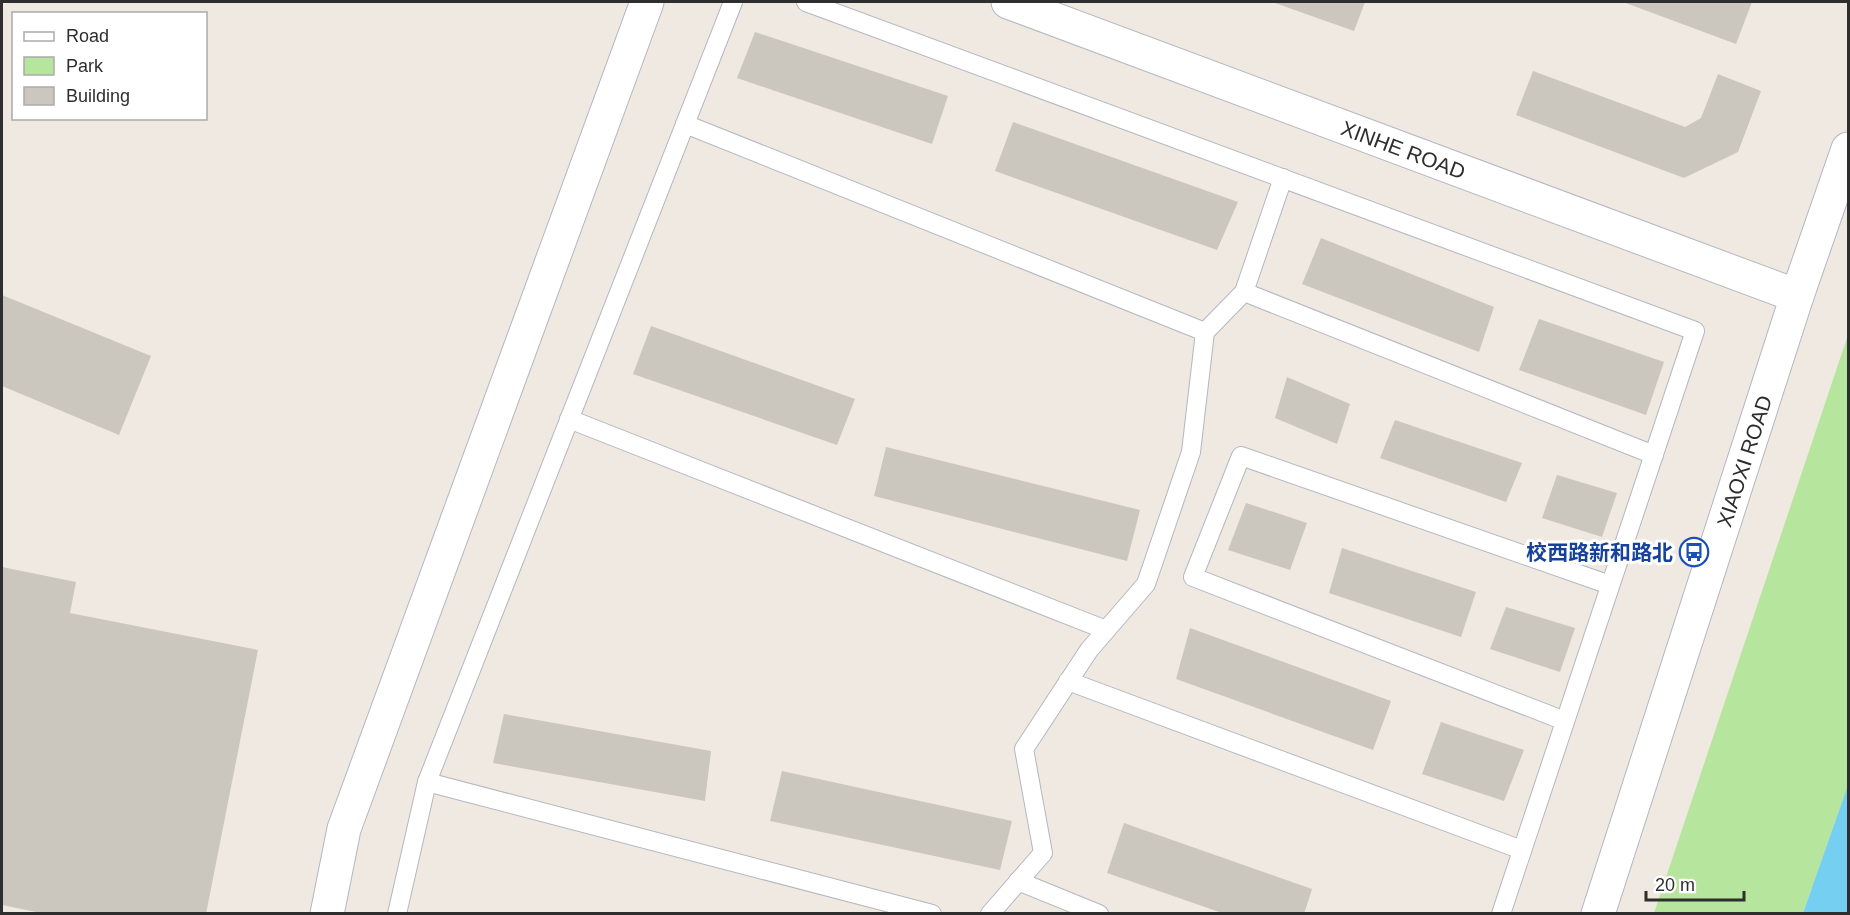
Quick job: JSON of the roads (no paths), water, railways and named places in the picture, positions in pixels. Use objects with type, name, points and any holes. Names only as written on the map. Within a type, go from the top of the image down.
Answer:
[{"type":"street","points":[[327,914],[344,829],[647,2]]},
{"type":"street","name":"XINHE ROAD","points":[[1008,2],[1797,296]]},
{"type":"street","name":"XIAOXI ROAD","points":[[1598,914],[1797,296],[1848,148]]},
{"type":"lane","points":[[398,914],[427,782],[733,2]]},
{"type":"lane","points":[[806,2],[1695,331],[1501,914]]},
{"type":"lane","points":[[685,124],[1204,332]]},
{"type":"lane","points":[[990,914],[1043,853],[1024,749],[1089,650],[1146,584],[1191,452],[1204,332],[1244,292],[1283,178]]},
{"type":"lane","points":[[1244,292],[1654,455]]},
{"type":"lane","points":[[569,419],[1106,630]]},
{"type":"lane","points":[[1565,721],[1193,577],[1241,456],[1610,585]]},
{"type":"lane","points":[[1068,681],[1522,850]]},
{"type":"lane","points":[[427,782],[932,914]]},
{"type":"lane","points":[[1018,881],[1099,914]]},
{"type":"water","points":[[1848,785],[1848,913],[1803,913]]},
{"type":"place","name":"校西路新和路北","points":[[1694,552]]}]
